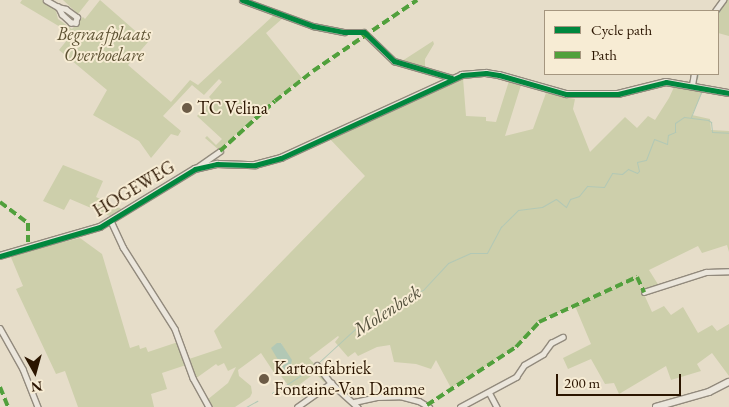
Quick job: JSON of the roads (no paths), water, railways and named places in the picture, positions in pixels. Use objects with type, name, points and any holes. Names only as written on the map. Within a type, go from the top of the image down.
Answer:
[{"type":"street","points":[[46,0],[58,7]]},
{"type":"street","points":[[242,0],[312,26],[335,31],[364,32],[394,61],[452,78]]},
{"type":"street","points":[[195,169],[217,164],[255,165],[281,158],[452,78],[486,73],[512,78],[550,91],[590,96],[618,94],[666,82],[692,85],[729,93]]},
{"type":"street","points":[[692,85],[694,75]]},
{"type":"street","name":"HOGEWEG","points":[[0,256],[30,246],[77,236],[111,221],[195,169],[220,151]]},
{"type":"street","points":[[111,221],[123,247],[175,329],[193,378],[208,405],[201,407]]},
{"type":"street","points":[[644,292],[706,272],[729,271]]},
{"type":"street","points":[[0,328],[17,357],[38,407]]},
{"type":"street","points":[[460,407],[516,377],[524,365],[543,354],[551,343],[564,336]]},
{"type":"street","points":[[317,365],[331,383],[358,407]]},
{"type":"street","points":[[656,407],[709,392],[729,382]]},
{"type":"street","points":[[297,407],[331,383]]},
{"type":"street","points":[[489,392],[497,407]]},
{"type":"street","points":[[354,402],[377,397],[400,396],[419,401],[429,407]]},
{"type":"waterway","name":"Molenbeek","points":[[719,11],[726,0]]},
{"type":"waterway","name":"Molenbeek","points":[[696,82],[698,75]]},
{"type":"waterway","name":"Molenbeek","points":[[691,117],[701,92]]},
{"type":"waterway","name":"Molenbeek","points":[[318,363],[356,328],[402,298],[423,290],[448,263],[470,253],[487,253],[501,227],[518,210],[542,207],[556,199],[566,207],[570,199],[579,196],[587,186],[604,187],[612,173],[622,174],[628,169],[637,173],[639,171],[637,162],[646,160],[654,139],[667,144],[668,135],[675,132],[675,123],[684,117],[708,120],[711,122],[712,132],[729,133]]},
{"type":"waterway","name":"Molenbeek","points":[[286,385],[315,366]]},
{"type":"waterway","name":"Molenbeek","points":[[272,393],[278,389]]},
{"type":"waterway","name":"Molenbeek","points":[[246,407],[257,401]]},
{"type":"place","name":"TC Velina","points":[[187,108]]},
{"type":"place","name":"Kartonfabriek Fontaine-Van Damme","points":[[264,379]]},
{"type":"park label","name":"Begraafplaats Overboelare","points":[[104,45]]}]
